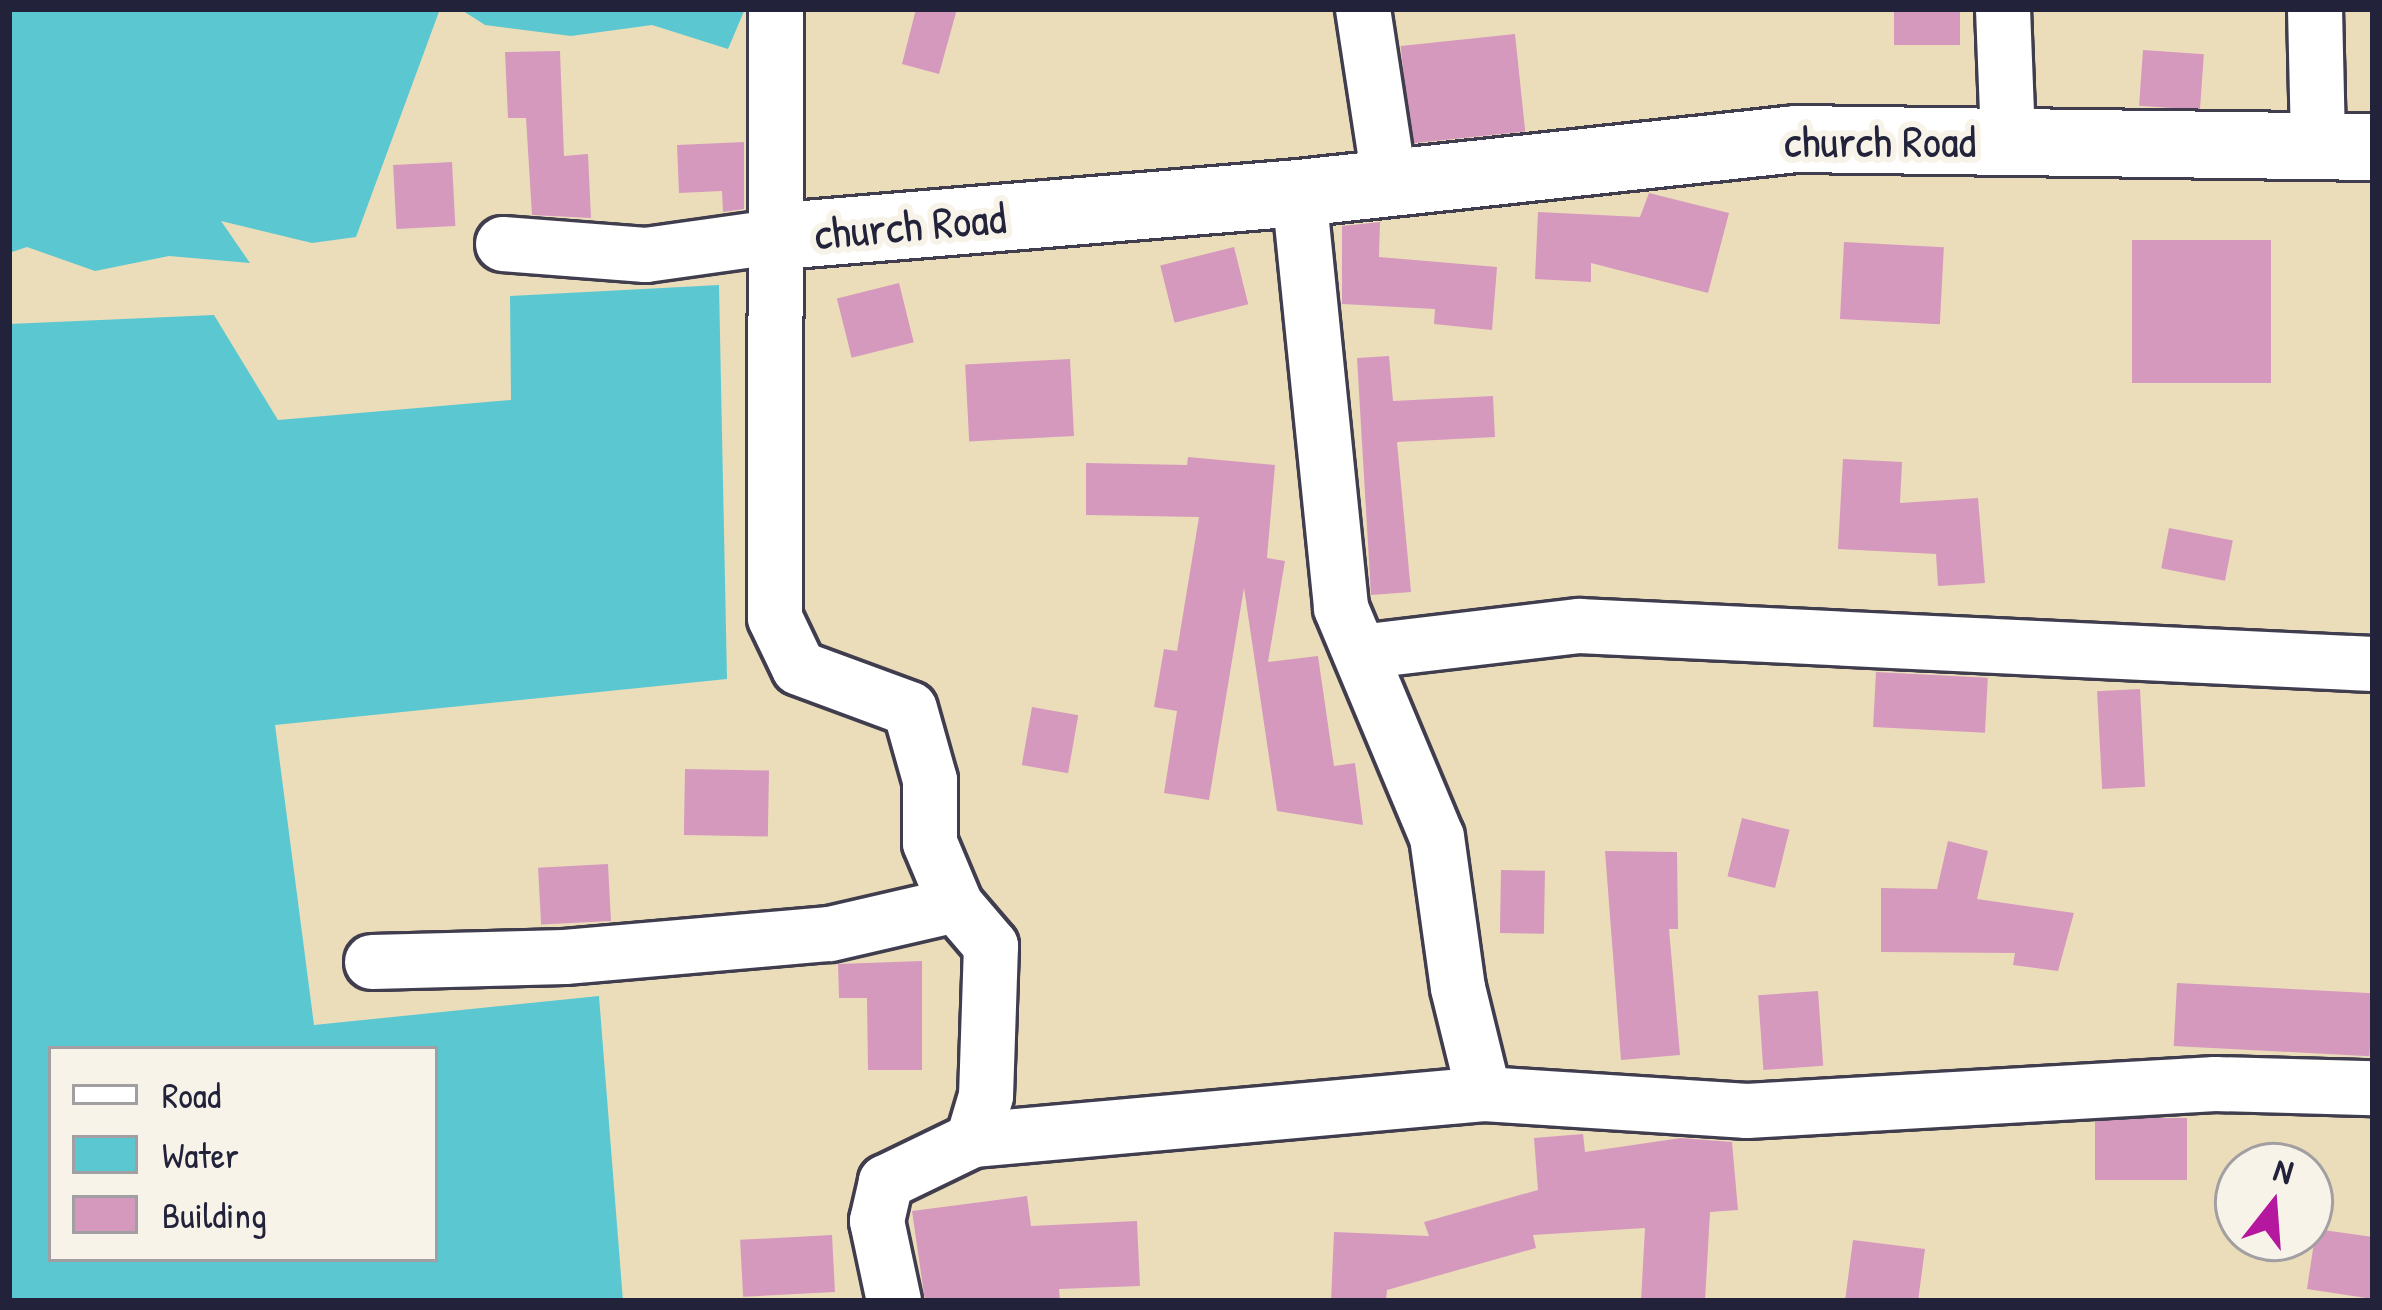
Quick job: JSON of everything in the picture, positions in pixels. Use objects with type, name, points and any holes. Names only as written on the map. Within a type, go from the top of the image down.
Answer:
[{"type":"street","points":[[776,9],[781,236],[775,618],[799,668],[910,709],[930,780],[929,843],[956,905],[991,946],[986,1096],[973,1140]]},
{"type":"street","points":[[1363,9],[1389,178]]},
{"type":"street","points":[[2003,9],[2008,140]]},
{"type":"street","points":[[2315,9],[2345,146]]},
{"type":"street","name":"church Road","points":[[503,244],[646,255],[781,236],[1299,193],[1389,178],[1795,139],[2345,146]]},
{"type":"street","points":[[1299,193],[1341,608],[1437,837],[1458,988],[1484,1094]]},
{"type":"street","points":[[1360,652],[1579,626],[2373,664]]},
{"type":"street","points":[[373,962],[565,957],[830,934],[956,905]]},
{"type":"street","points":[[894,1301],[878,1221],[886,1182],[973,1140],[1484,1094],[1747,1111],[2215,1084],[2373,1088]]},
{"type":"water","points":[[9,9],[440,9],[356,237],[312,243],[221,221],[250,263],[169,256],[95,271],[27,247],[9,253]]},
{"type":"water","points":[[460,9],[745,9],[728,49],[652,25],[571,36],[485,25]]},
{"type":"water","points":[[719,285],[727,679],[275,725],[314,1025],[599,996],[623,1301],[9,1301],[9,324],[214,315],[278,420],[511,400],[510,296]]},
{"type":"building","points":[[916,9],[957,9],[939,74],[902,64]]},
{"type":"building","points":[[1894,9],[1960,9],[1960,45],[1894,45]]},
{"type":"building","points":[[1515,34],[1525,131],[1411,143],[1401,46]]},
{"type":"building","points":[[2143,50],[2204,54],[2200,110],[2139,106]]},
{"type":"building","points":[[560,51],[564,156],[588,154],[591,218],[532,215],[526,118],[508,118],[505,52]]},
{"type":"building","points":[[744,142],[744,209],[723,212],[722,191],[679,193],[677,145]]},
{"type":"building","points":[[452,162],[455,226],[396,229],[393,165]]},
{"type":"building","points":[[1649,193],[1729,213],[1708,293],[1591,263],[1591,282],[1535,279],[1538,212],[1640,217]]},
{"type":"building","points":[[1380,222],[1379,257],[1497,267],[1492,330],[1434,324],[1435,309],[1342,304],[1342,226]]},
{"type":"building","points":[[2132,240],[2271,240],[2271,383],[2132,383]]},
{"type":"building","points":[[1844,242],[1944,247],[1940,324],[1840,319]]},
{"type":"building","points":[[1234,247],[1248,304],[1175,323],[1160,265]]},
{"type":"building","points":[[899,283],[914,342],[852,358],[837,298]]},
{"type":"building","points":[[1389,356],[1393,401],[1493,396],[1495,437],[1397,442],[1411,592],[1371,595],[1357,358]]},
{"type":"building","points":[[1070,359],[1074,436],[969,441],[965,364]]},
{"type":"building","points":[[1188,457],[1275,465],[1267,558],[1285,561],[1268,662],[1318,656],[1334,766],[1355,763],[1363,825],[1277,811],[1244,588],[1209,800],[1164,793],[1177,711],[1154,707],[1164,649],[1177,651],[1199,517],[1086,515],[1086,463],[1187,465]]},
{"type":"building","points":[[1843,459],[1902,462],[1900,503],[1978,498],[1985,583],[1938,586],[1936,554],[1838,549]]},
{"type":"building","points":[[2169,528],[2233,540],[2225,581],[2161,568]]},
{"type":"building","points":[[1876,672],[1988,678],[1985,733],[1873,727]]},
{"type":"building","points":[[2140,689],[2145,787],[2102,789],[2097,691]]},
{"type":"building","points":[[1032,707],[1078,715],[1068,773],[1022,765]]},
{"type":"building","points":[[685,769],[769,770],[768,836],[684,835]]},
{"type":"building","points":[[1742,818],[1790,830],[1775,888],[1727,876]]},
{"type":"building","points":[[1948,841],[1988,851],[1977,899],[2074,913],[2058,971],[2013,965],[2015,953],[1881,952],[1881,888],[1937,889]]},
{"type":"building","points":[[1605,851],[1677,852],[1678,929],[1669,929],[1680,1055],[1621,1060]]},
{"type":"building","points":[[608,864],[611,921],[541,925],[538,868]]},
{"type":"building","points":[[1501,870],[1545,871],[1544,934],[1500,933]]},
{"type":"building","points":[[922,961],[922,1070],[868,1070],[867,998],[839,998],[838,964]]},
{"type":"building","points":[[2177,983],[2373,993],[2369,1056],[2174,1046]]},
{"type":"building","points":[[1818,991],[1823,1066],[1763,1070],[1758,995]]},
{"type":"building","points":[[2095,1118],[2187,1118],[2187,1180],[2095,1180]]},
{"type":"building","points":[[1583,1134],[1585,1152],[1681,1138],[1732,1142],[1738,1210],[1710,1212],[1705,1301],[1641,1301],[1645,1228],[1533,1235],[1536,1248],[1387,1290],[1386,1301],[1331,1301],[1334,1232],[1429,1236],[1424,1222],[1538,1190],[1534,1138]]},
{"type":"building","points":[[1027,1196],[1031,1226],[1137,1221],[1140,1286],[1059,1289],[1060,1301],[925,1301],[912,1211]]},
{"type":"building","points":[[2334,1232],[2373,1237],[2373,1299],[2307,1289],[2311,1262],[2334,1262]]},
{"type":"building","points":[[832,1235],[835,1292],[743,1297],[740,1240]]},
{"type":"building","points":[[1853,1240],[1925,1249],[1918,1301],[1845,1301]]}]
